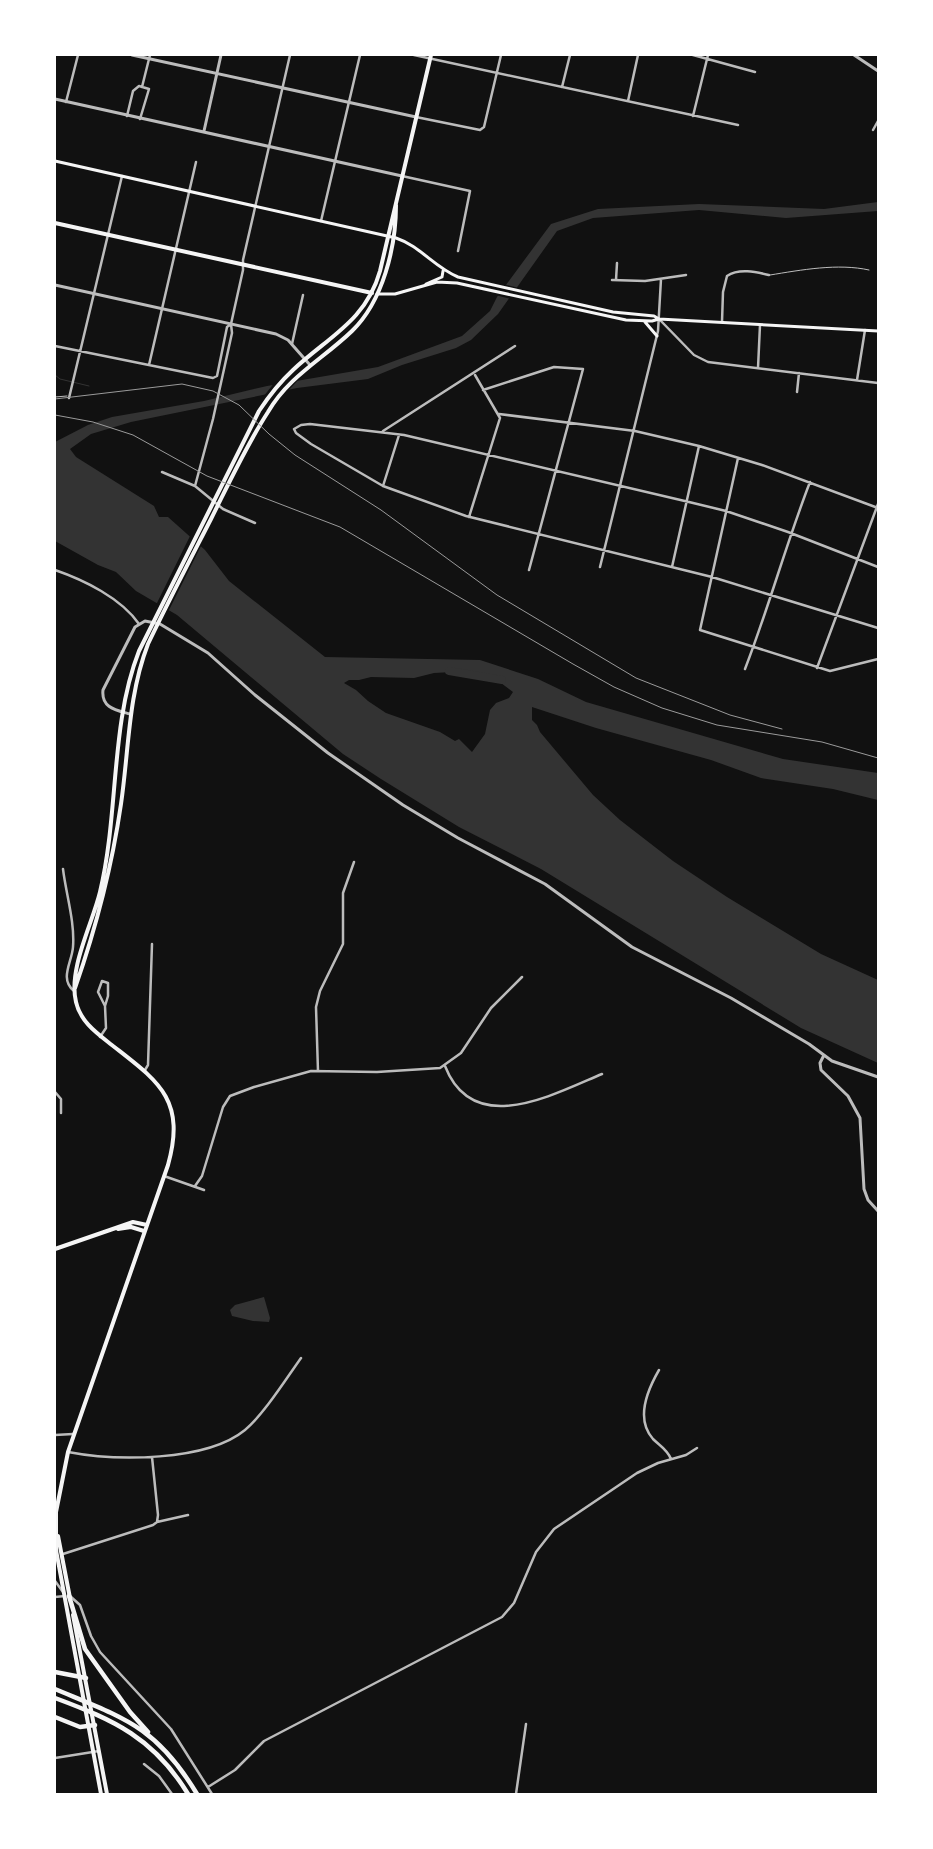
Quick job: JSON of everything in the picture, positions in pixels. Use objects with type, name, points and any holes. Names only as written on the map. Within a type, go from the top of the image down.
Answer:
[{"type":"highway","points":[[67,1596],[85,1649],[130,1712],[177,1764],[196,1794]]},
{"type":"highway","points":[[55,1672],[86,1678]]},
{"type":"highway","points":[[55,1689],[123,1717],[159,1744]]},
{"type":"highway","points":[[55,1698],[106,1717],[128,1729],[157,1752],[188,1794]]},
{"type":"highway","points":[[55,1717],[74,1725],[95,1725]]},
{"type":"main road","points":[[107,1794],[86,1678],[56,1550],[58,1494],[68,1452],[174,1143],[174,1123],[165,1094],[145,1070],[100,1037],[81,1015],[74,991],[74,977],[96,907],[108,849],[122,712],[133,666],[147,633],[256,417],[275,389],[305,359],[354,320],[375,294],[430,57]]},
{"type":"main road","points":[[55,162],[387,236],[415,247],[443,271],[458,277],[627,314],[654,316],[659,319]]},
{"type":"main road","points":[[74,991],[99,913],[112,856],[122,802],[130,714],[139,670],[152,636],[242,458],[268,411],[289,383],[362,320],[384,278],[393,238],[396,203]]},
{"type":"main road","points":[[55,222],[375,294],[395,294],[438,282],[458,283],[626,320],[643,321],[659,319],[878,331]]},
{"type":"main road","points":[[424,285],[442,276],[443,271]]},
{"type":"main road","points":[[643,321],[649,324],[657,336]]},
{"type":"main road","points":[[55,1249],[132,1222],[146,1225]]},
{"type":"main road","points":[[113,1229],[132,1227],[144,1231]]},
{"type":"main road","points":[[56,1530],[63,1554],[67,1596],[101,1794]]},
{"type":"street","points":[[66,102],[78,55]]},
{"type":"street","points":[[132,55],[149,57],[480,130],[484,127],[501,55]]},
{"type":"street","points":[[204,131],[221,55]]},
{"type":"street","points":[[195,486],[225,366],[243,265],[290,55]]},
{"type":"street","points":[[321,220],[360,55]]},
{"type":"street","points":[[414,55],[738,125]]},
{"type":"street","points":[[562,87],[570,55]]},
{"type":"street","points":[[628,102],[638,55]]},
{"type":"street","points":[[693,55],[707,57],[755,72]]},
{"type":"street","points":[[854,55],[878,71]]},
{"type":"street","points":[[142,87],[149,57]]},
{"type":"street","points":[[693,116],[707,57]]},
{"type":"street","points":[[126,116],[134,89],[142,87],[149,89],[140,118]]},
{"type":"street","points":[[55,99],[470,191],[458,251]]},
{"type":"street","points":[[874,130],[878,121]]},
{"type":"street","points":[[149,365],[164,309],[196,162]]},
{"type":"street","points":[[68,397],[81,352],[122,176]]},
{"type":"street","points":[[617,263],[614,280],[661,279],[686,275]]},
{"type":"street","points":[[722,322],[727,276],[732,273],[746,272],[769,275]]},
{"type":"street","points":[[600,567],[622,486],[657,336],[661,279]]},
{"type":"street","points":[[55,285],[278,335],[292,344],[310,364]]},
{"type":"street","points":[[292,344],[303,295]]},
{"type":"street","points":[[659,319],[667,329],[699,358],[800,374],[878,383]]},
{"type":"street","points":[[55,346],[213,378],[217,376],[227,327],[231,324]]},
{"type":"street","points":[[758,368],[760,324]]},
{"type":"street","points":[[857,380],[865,330]]},
{"type":"street","points":[[383,431],[475,374],[515,346]]},
{"type":"street","points":[[483,390],[554,367],[583,369],[529,570]]},
{"type":"street","points":[[469,517],[500,418],[475,374]]},
{"type":"street","points":[[797,392],[800,374]]},
{"type":"street","points":[[499,414],[635,431],[699,446],[810,482],[878,507],[817,668]]},
{"type":"street","points":[[878,567],[790,533],[726,511],[687,501],[383,431],[310,424],[301,425],[294,429],[311,444],[383,486],[469,517],[712,577],[878,628]]},
{"type":"street","points":[[383,486],[399,435]]},
{"type":"street","points":[[672,567],[699,446]]},
{"type":"street","points":[[738,458],[700,630],[830,671],[878,659]]},
{"type":"street","points":[[162,472],[195,486],[223,509],[255,523]]},
{"type":"street","points":[[745,669],[772,596],[790,533],[810,482]]},
{"type":"street","points":[[55,570],[102,593],[128,610],[139,624]]},
{"type":"street","points":[[130,714],[105,704],[103,690],[129,637],[139,624],[149,621],[160,624],[198,646],[328,753],[398,802],[467,843],[544,884],[632,947],[731,998],[841,1065],[878,1077]]},
{"type":"street","points":[[318,1071],[316,1007],[320,991],[343,944],[343,893],[354,862]]},
{"type":"street","points":[[63,869],[73,939],[66,976],[69,986],[74,991]]},
{"type":"street","points":[[145,1070],[148,1065],[152,944]]},
{"type":"street","points":[[195,1186],[202,1176],[223,1107],[230,1096],[304,1072],[433,1070],[445,1066],[466,1047],[494,1004],[522,977]]},
{"type":"street","points":[[100,1037],[106,1028],[105,1006],[108,996],[108,984],[102,981],[98,992],[105,1006]]},
{"type":"street","points":[[824,1055],[820,1063],[821,1070],[848,1096],[860,1118],[863,1136],[864,1189],[868,1200],[878,1211]]},
{"type":"street","points":[[445,1066],[453,1084],[461,1094],[474,1102],[490,1106],[542,1098],[602,1074]]},
{"type":"street","points":[[55,1092],[62,1099],[61,1114]]},
{"type":"street","points":[[164,1176],[204,1190]]},
{"type":"street","points":[[68,1452],[107,1458],[152,1457],[203,1448],[239,1434],[258,1417],[302,1358]]},
{"type":"street","points":[[659,1370],[650,1386],[644,1412],[649,1433],[669,1452],[671,1459]]},
{"type":"street","points":[[55,1435],[74,1434]]},
{"type":"street","points":[[208,1787],[235,1770],[264,1741],[502,1617],[514,1603],[536,1552],[554,1529],[637,1473],[686,1455],[697,1448]]},
{"type":"street","points":[[152,1457],[157,1522]]},
{"type":"street","points":[[63,1554],[153,1525],[157,1522],[188,1515]]},
{"type":"street","points":[[55,1581],[67,1596],[80,1605],[90,1636],[100,1652],[171,1729],[212,1794]]},
{"type":"street","points":[[55,1598],[67,1596]]},
{"type":"street","points":[[516,1794],[526,1724]]},
{"type":"street","points":[[55,1758],[99,1751]]},
{"type":"street","points":[[144,1764],[159,1776],[172,1794]]},
{"type":"lane","points":[[769,275],[801,270],[855,266],[869,270]]},
{"type":"lane","points":[[55,397],[68,397]]},
{"type":"shaded area","points":[[878,202],[878,211],[786,218],[699,210],[593,218],[557,231],[498,314],[471,340],[456,348],[402,365],[368,379],[297,388],[131,422],[91,434],[70,449],[76,457],[154,506],[159,517],[168,517],[205,550],[229,581],[325,657],[480,660],[538,679],[586,702],[783,759],[878,773],[878,800],[833,789],[761,778],[711,760],[596,728],[532,707],[532,720],[540,732],[593,795],[620,820],[673,861],[727,897],[821,954],[878,980],[878,1063],[801,1028],[541,869],[459,827],[381,779],[343,754],[177,615],[136,591],[116,572],[98,565],[55,541],[55,442],[88,425],[112,417],[204,401],[267,386],[378,367],[462,336],[490,311],[497,297],[551,224],[598,209],[699,204],[824,209]],"holes":[[[470,671],[497,680],[513,692],[509,698],[496,703],[490,710],[485,734],[472,752],[459,739],[455,741],[440,732],[386,713],[344,683],[349,680],[371,677],[414,678],[434,673]]]},
{"type":"shaded area","points":[[264,1297],[270,1318],[269,1322],[253,1321],[232,1316],[230,1310],[235,1305]]},
{"type":"pier","points":[[503,284],[519,288],[511,299],[495,295]]},
{"type":"pier","points":[[300,378],[287,392],[263,397],[275,382]]},
{"type":"pier","points":[[191,534],[202,544],[168,612],[156,605]]},
{"type":"waterway","points":[[55,375],[60,379],[89,386]]},
{"type":"waterway","points":[[449,671],[502,680]]},
{"type":"railway","points":[[55,399],[182,384],[213,391],[239,405],[269,434],[295,455],[381,510],[497,595],[636,678],[730,715],[782,729]]},
{"type":"railway","points":[[55,415],[93,422],[133,435],[207,476],[340,527],[573,664],[614,687],[662,708],[717,725],[822,742],[878,758]]}]
